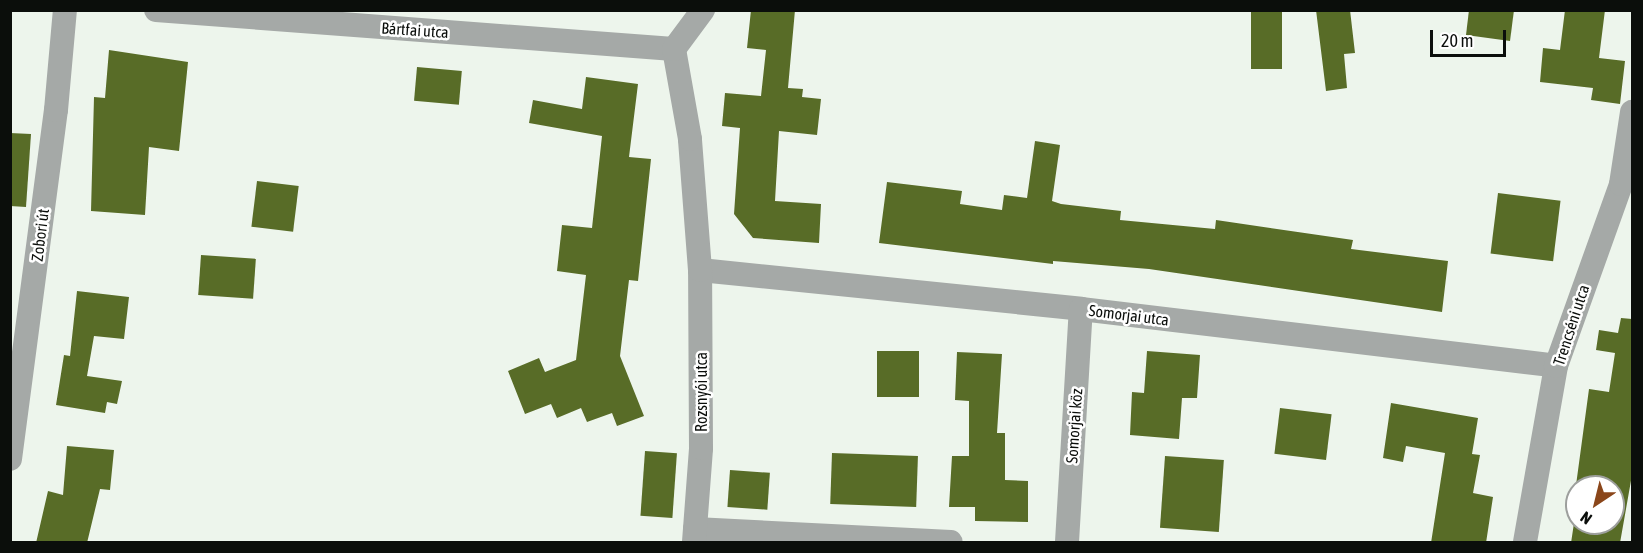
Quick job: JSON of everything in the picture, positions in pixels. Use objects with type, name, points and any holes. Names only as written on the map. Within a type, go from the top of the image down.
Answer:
[{"type":"street","name":"Zobori út","points":[[10,459],[56,110],[65,10]]},
{"type":"street","name":"Bártfai utca","points":[[156,10],[674,49]]},
{"type":"street","points":[[674,49],[703,10]]},
{"type":"street","name":"Rozsnyói utca","points":[[674,49],[690,140],[700,270],[701,448],[694,536],[951,543]]},
{"type":"street","name":"Trencséni utca","points":[[1525,543],[1556,366],[1621,184],[1632,112]]},
{"type":"street","name":"Somorjai utca","points":[[700,270],[1081,309],[1556,366]]},
{"type":"street","name":"Somorjai köz","points":[[1066,543],[1081,309]]},
{"type":"building","points":[[751,10],[795,10],[788,88],[803,89],[802,97],[821,99],[817,135],[779,131],[775,201],[821,204],[819,243],[753,238],[734,214],[740,128],[722,126],[725,93],[761,96],[766,50],[747,48]]},
{"type":"building","points":[[1251,10],[1282,10],[1282,69],[1251,69]]},
{"type":"building","points":[[1316,10],[1350,10],[1355,53],[1344,54],[1347,88],[1326,91]]},
{"type":"building","points":[[1469,10],[1514,10],[1510,41],[1466,35]]},
{"type":"building","points":[[1565,10],[1605,10],[1599,58],[1625,61],[1620,104],[1591,100],[1593,88],[1540,82],[1543,48],[1560,50]]},
{"type":"building","points":[[109,50],[188,62],[179,151],[149,147],[145,215],[91,211],[94,97],[105,98]]},
{"type":"building","points":[[417,67],[462,71],[459,105],[414,101]]},
{"type":"building","points":[[586,77],[638,84],[629,157],[651,159],[638,281],[629,280],[620,356],[644,416],[617,426],[612,413],[587,422],[581,408],[557,418],[551,404],[525,414],[508,371],[539,358],[545,372],[576,360],[586,275],[557,271],[562,225],[592,228],[602,136],[529,123],[533,100],[582,109]]},
{"type":"building","points":[[10,133],[31,134],[26,207],[10,206]]},
{"type":"building","points":[[1035,141],[1060,145],[1052,201],[1061,204],[1121,211],[1120,220],[1215,229],[1216,220],[1353,240],[1351,249],[1448,261],[1442,312],[1149,269],[1053,261],[1053,264],[879,243],[887,182],[962,191],[960,204],[1002,210],[1004,195],[1027,198]]},
{"type":"building","points":[[257,181],[299,186],[293,232],[251,227]]},
{"type":"building","points":[[1498,193],[1561,201],[1553,261],[1491,254]]},
{"type":"building","points":[[201,255],[256,259],[253,299],[198,295]]},
{"type":"building","points":[[77,291],[129,297],[124,339],[94,336],[87,376],[122,381],[117,404],[107,402],[105,413],[56,405],[64,355],[70,356]]},
{"type":"building","points":[[1621,318],[1632,319],[1632,475],[1625,515],[1625,475],[1577,475],[1589,389],[1609,392],[1615,353],[1596,350],[1599,330],[1618,333]]},
{"type":"building","points":[[877,351],[919,351],[919,397],[877,397]]},
{"type":"building","points":[[1147,351],[1200,355],[1197,398],[1182,398],[1179,439],[1130,435],[1132,392],[1144,393]]},
{"type":"building","points":[[957,352],[1002,354],[997,433],[1005,433],[1005,480],[1028,481],[1028,522],[975,521],[975,507],[949,507],[952,456],[969,456],[969,401],[955,400]]},
{"type":"building","points":[[1391,403],[1478,418],[1472,454],[1480,455],[1473,493],[1493,497],[1486,543],[1431,543],[1445,453],[1406,446],[1403,462],[1383,458]]},
{"type":"building","points":[[1280,408],[1332,414],[1326,460],[1274,454]]},
{"type":"building","points":[[67,446],[114,450],[110,490],[100,489],[87,543],[36,543],[48,491],[63,495]]},
{"type":"building","points":[[645,451],[677,453],[672,518],[640,516]]},
{"type":"building","points":[[832,453],[918,456],[916,507],[830,504]]},
{"type":"building","points":[[1165,456],[1224,460],[1219,532],[1160,528]]},
{"type":"building","points":[[730,470],[770,473],[767,510],[727,507]]},
{"type":"building","points":[[1572,535],[1621,535],[1620,543],[1571,543]]}]
